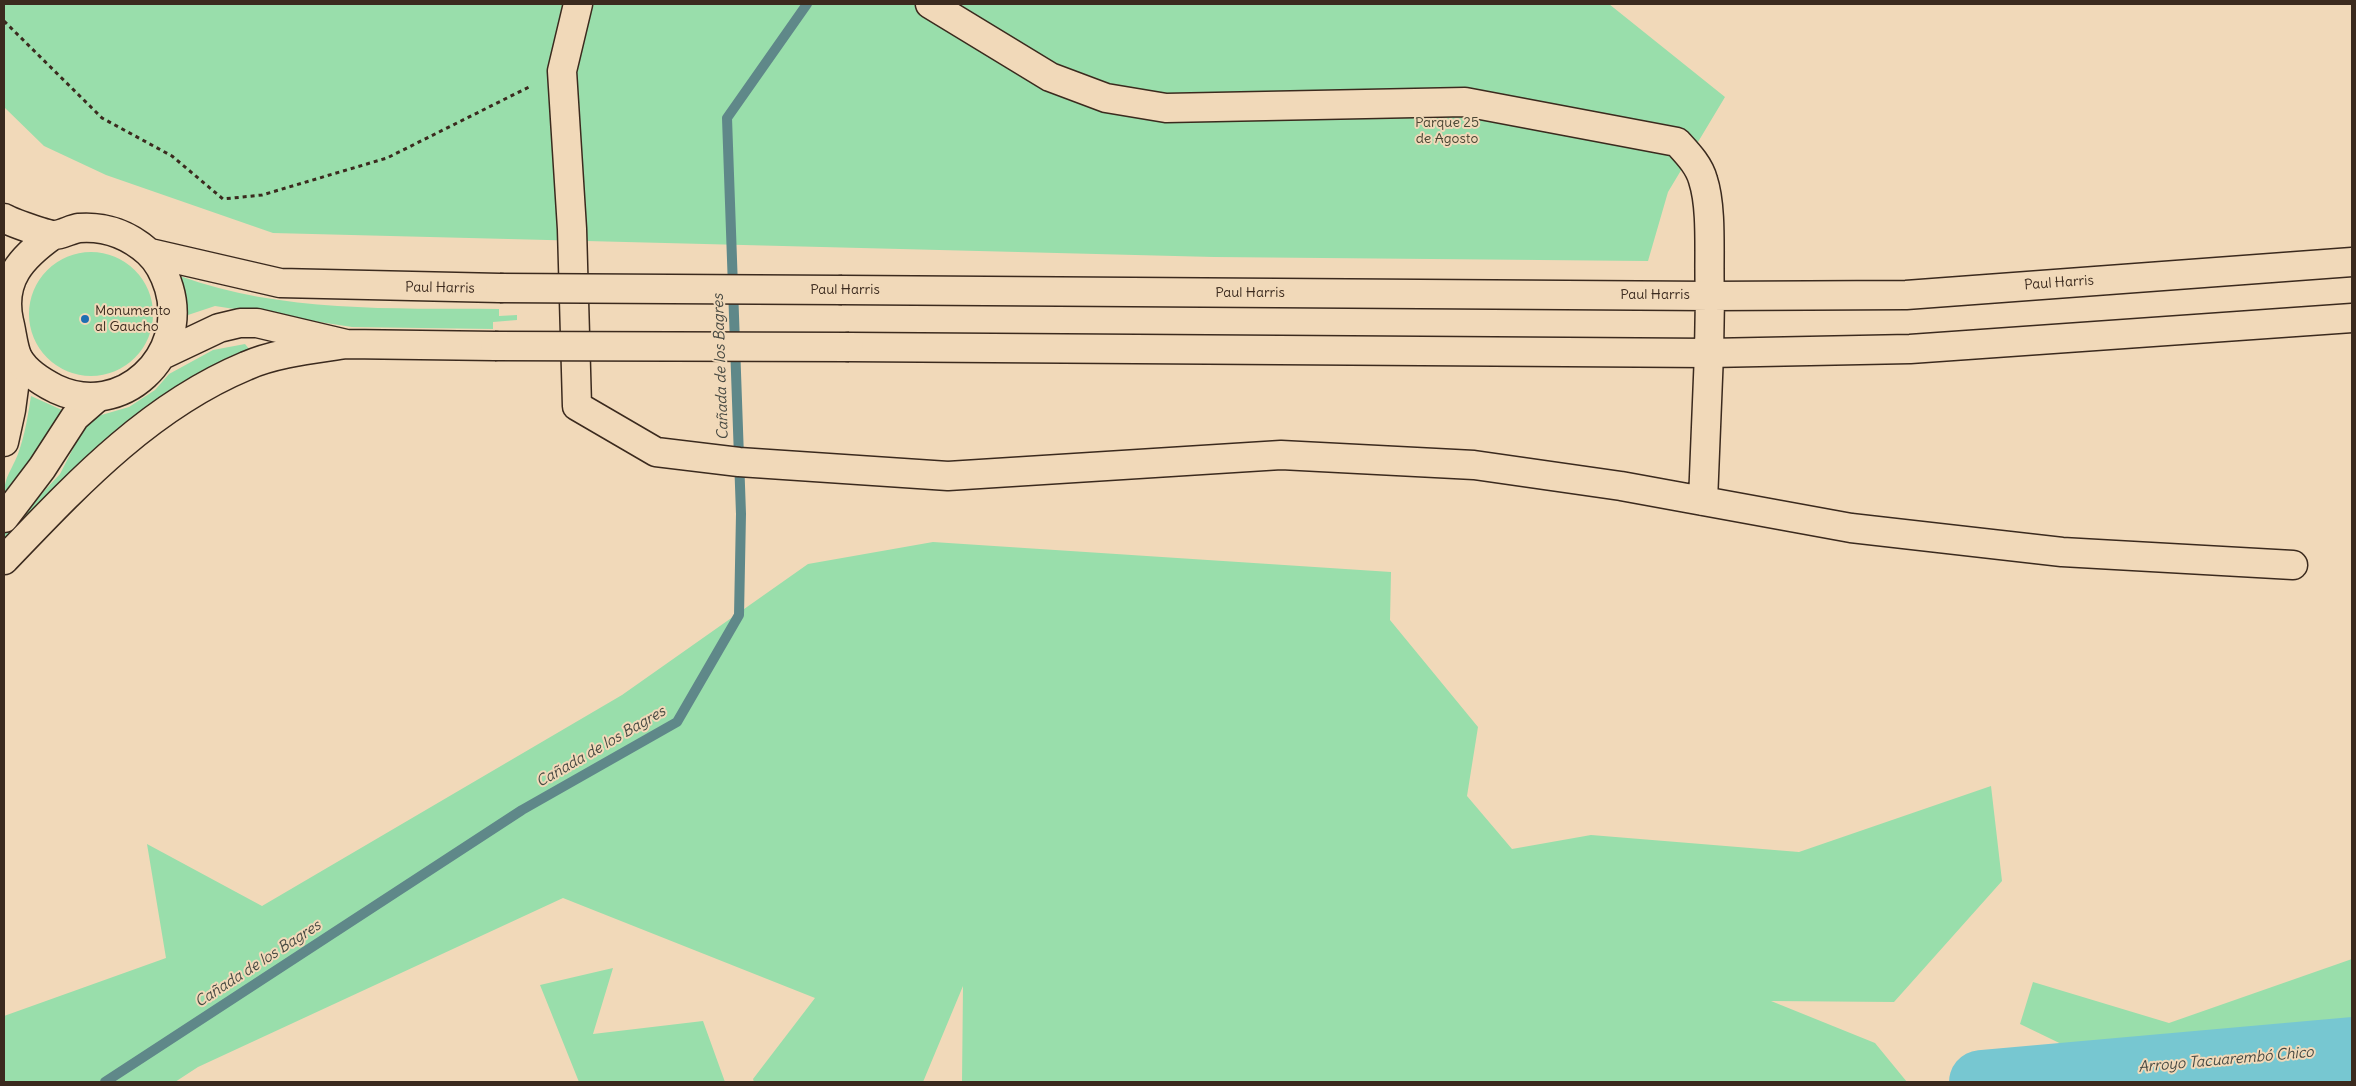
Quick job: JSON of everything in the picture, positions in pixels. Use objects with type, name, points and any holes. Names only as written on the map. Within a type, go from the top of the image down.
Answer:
[{"type":"main road","points":[[578,4],[562,71],[572,228],[577,406],[656,452],[739,462],[948,476],[1281,455],[1474,465],[1621,486],[1851,528],[2062,552],[2293,565]]},
{"type":"main road","points":[[930,4],[1050,77],[1106,98],[1166,108],[1465,102],[1677,142],[1693,160],[1703,180],[1709,221],[1709,353],[1703,501]]},
{"type":"main road","points":[[4,218],[53,235]]},
{"type":"main road","points":[[4,442],[11,410],[18,358],[4,304],[12,276],[29,252],[53,235],[78,228],[104,229],[129,238],[150,253],[166,276],[173,302],[172,329],[162,355],[146,376],[124,390],[98,397],[67,394],[40,381],[18,358]]},
{"type":"main road","name":"Paul Harris","points":[[150,253],[280,283],[500,288],[1710,296],[1906,295],[2352,262]]},
{"type":"main road","points":[[4,560],[125,439],[176,402],[247,365],[300,352],[346,344],[1709,353],[1910,350],[2352,318]]},
{"type":"main road","points":[[162,355],[218,328],[240,323],[257,323],[346,344]]},
{"type":"main road","points":[[4,518],[42,468],[75,417],[98,397]]},
{"type":"path","points":[[4,21],[102,118],[172,156],[223,199],[262,195],[387,158],[562,71]]},
{"type":"green space","name":"Parque 25 de Agosto","points":[[4,4],[1609,4],[1725,97],[1668,192],[1648,261],[1214,257],[273,233],[106,175],[44,146],[4,107]]},
{"type":"green space","points":[[91,252],[115,257],[135,270],[148,290],[153,314],[148,338],[135,358],[115,371],[91,376],[67,371],[47,358],[34,338],[29,314],[34,290],[47,270],[67,257]]},
{"type":"green space","points":[[180,276],[258,297],[338,306],[378,308],[499,309],[499,316],[517,315],[517,320],[493,322],[493,329],[352,327],[215,306],[188,315]]},
{"type":"green space","points":[[245,344],[250,350],[4,545],[4,534],[60,474],[84,427],[98,416],[129,407],[155,390],[169,374],[213,350]]},
{"type":"green space","points":[[31,396],[62,410],[33,462],[4,499],[6,480],[23,440]]},
{"type":"green space","points":[[933,542],[1391,572],[1390,620],[1478,727],[1467,796],[1512,849],[1591,835],[1799,852],[1991,786],[2002,881],[1894,1002],[1771,1001],[1875,1043],[1907,1082],[962,1082],[963,986],[923,1082],[754,1082],[753,1079],[815,998],[563,898],[198,1067],[175,1082],[4,1082],[4,1016],[166,958],[147,844],[262,906],[622,695],[808,564]]},
{"type":"green space","points":[[2352,959],[2352,1032],[2140,1082],[2092,1082],[2078,1052],[2020,1024],[2033,982],[2169,1023]]},
{"type":"green space","points":[[613,968],[593,1034],[703,1021],[725,1082],[579,1082],[540,985]]},
{"type":"waterway","name":"Cañada de los Bagres","points":[[105,1082],[522,810],[677,722],[739,615],[741,514],[727,118],[807,4]]},
{"type":"waterway","name":"Arroyo Tacuarembó Chico","points":[[1981,1082],[2352,1049]]},
{"type":"place","name":"Monumento al Gaucho","points":[[85,319]]}]
